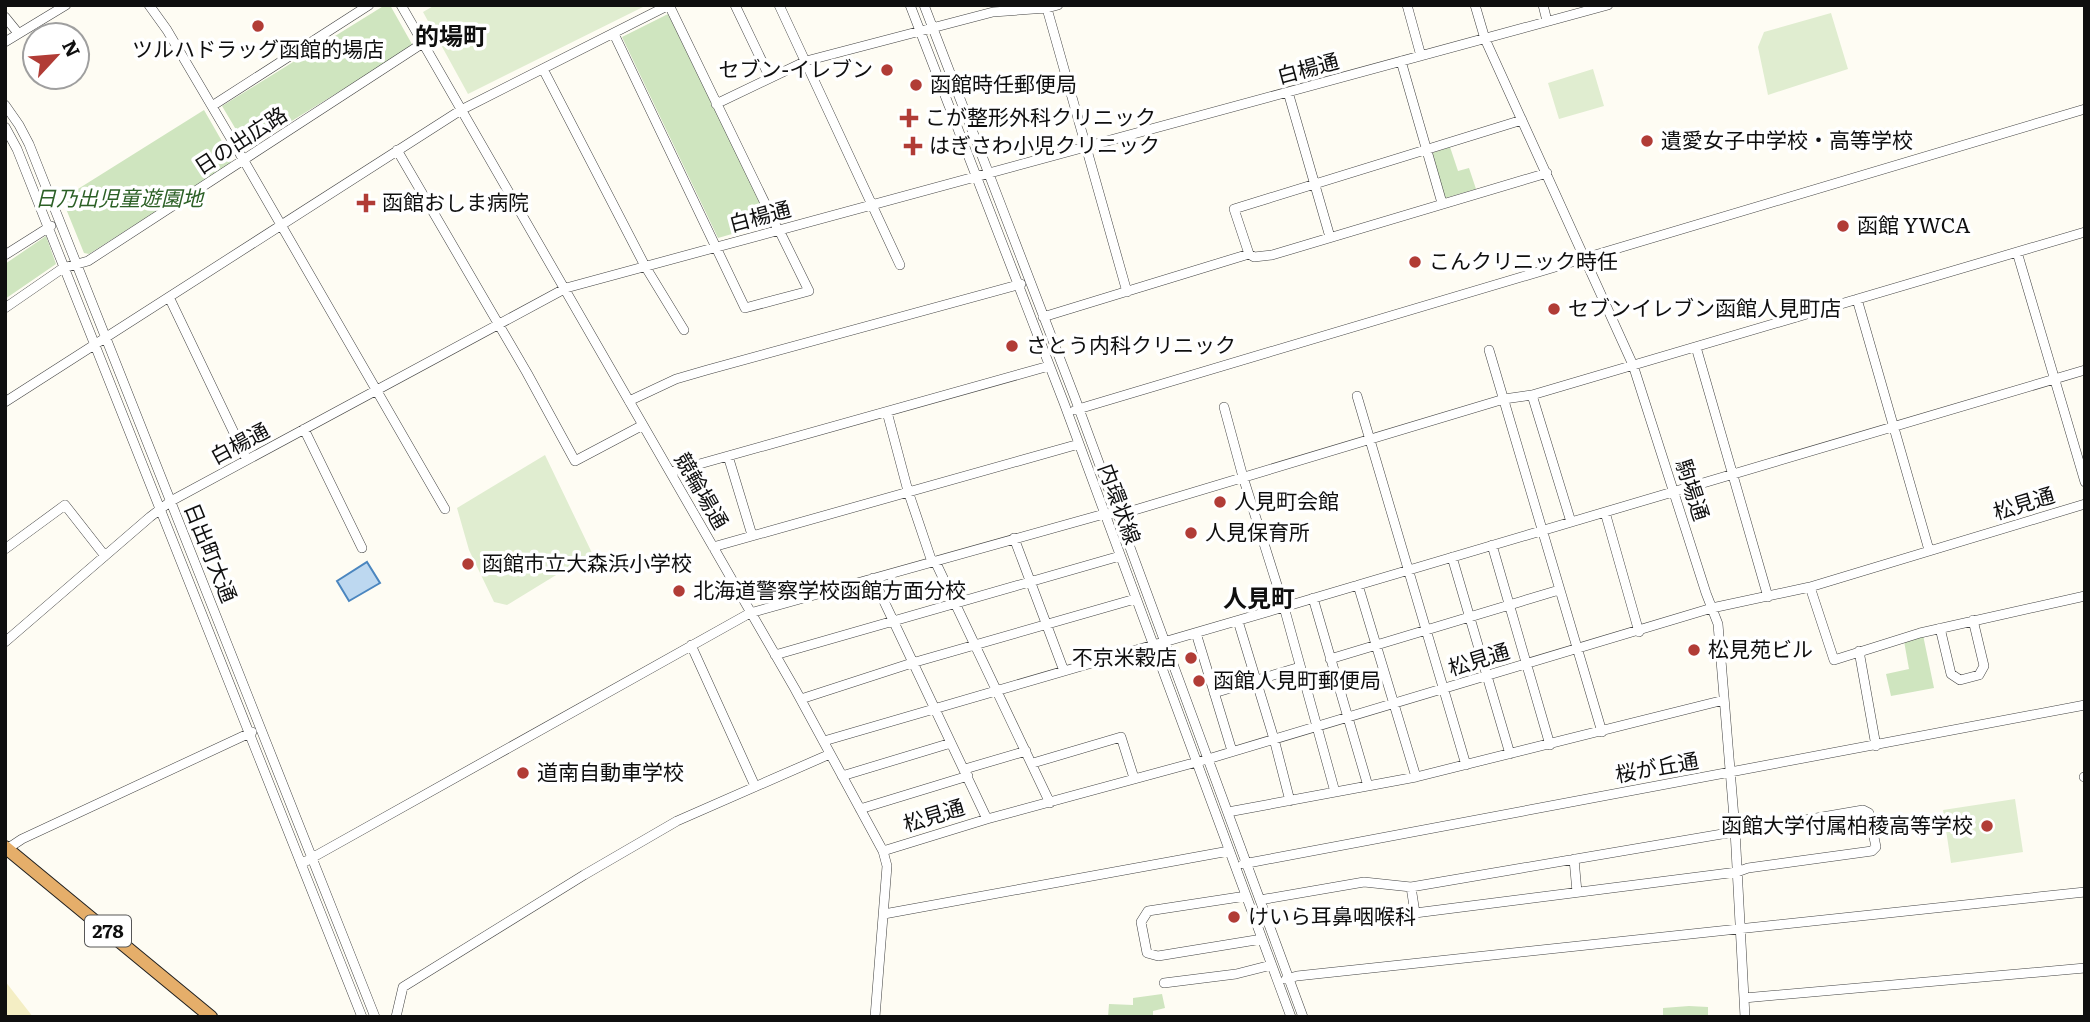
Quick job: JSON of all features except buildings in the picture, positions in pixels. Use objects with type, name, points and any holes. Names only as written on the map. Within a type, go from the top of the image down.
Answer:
[{"type":"highway","name":"278","points":[[6,848],[211,1017]]},
{"type":"street","points":[[5,42],[66,5]]},
{"type":"street","points":[[149,5],[212,106],[445,509]]},
{"type":"street","points":[[212,106],[369,5]]},
{"type":"street","name":"競輪場通","points":[[401,5],[801,699],[883,851],[887,866],[875,1017]]},
{"type":"street","points":[[5,402],[461,110],[669,5],[809,291],[745,308],[614,34]]},
{"type":"street","points":[[735,5],[770,78]]},
{"type":"street","points":[[779,5],[900,265]]},
{"type":"street","name":"内環状線","points":[[910,5],[1079,444],[1291,1017]]},
{"type":"street","name":"内環状線","points":[[924,5],[1079,409],[1303,1017]]},
{"type":"street","points":[[716,104],[806,61],[993,12],[1058,5]]},
{"type":"street","points":[[1408,5],[1421,55]]},
{"type":"street","name":"駒場通","points":[[1475,5],[1485,39],[1633,365],[1718,624],[1735,831],[1745,1017]]},
{"type":"street","points":[[1543,5],[1547,21]]},
{"type":"street","name":"白楊通","points":[[5,642],[171,501],[566,288],[1608,5]]},
{"type":"street","points":[[1046,7],[1127,292]]},
{"type":"street","points":[[5,17],[18,33]]},
{"type":"street","name":"日の出広路","points":[[5,308],[64,268],[88,261],[423,43]]},
{"type":"street","points":[[1401,61],[1442,204]]},
{"type":"street","points":[[542,69],[645,266],[684,330]]},
{"type":"street","points":[[1288,92],[1330,237]]},
{"type":"street","name":"日出町大通","points":[[5,105],[29,144],[375,1017]]},
{"type":"street","points":[[1067,413],[2085,109]]},
{"type":"street","points":[[1522,120],[1234,209],[1249,254],[1254,257],[1272,255],[1547,173]]},
{"type":"street","name":"日出町大通","points":[[5,127],[17,149],[362,1017]]},
{"type":"street","points":[[397,150],[538,391],[575,461],[643,425]]},
{"type":"street","points":[[5,255],[59,221]]},
{"type":"street","points":[[301,864],[750,613],[1014,538],[1104,514],[1128,512],[1504,399],[1532,395],[2085,232]]},
{"type":"street","points":[[2017,252],[2085,482]]},
{"type":"street","points":[[1043,317],[1249,254]]},
{"type":"street","points":[[629,401],[676,379],[1030,282]]},
{"type":"street","points":[[169,297],[247,460]]},
{"type":"street","points":[[1857,299],[1929,550]]},
{"type":"street","points":[[1696,347],[1768,597]]},
{"type":"street","points":[[1489,350],[1602,732]]},
{"type":"street","points":[[671,472],[1049,366]]},
{"type":"street","points":[[824,741],[2085,370]]},
{"type":"street","points":[[1532,395],[1570,522]]},
{"type":"street","points":[[1357,396],[1466,765]]},
{"type":"street","points":[[1224,407],[1284,607],[1335,792]]},
{"type":"street","points":[[887,412],[908,491],[934,561],[1050,803]]},
{"type":"street","points":[[304,429],[362,548]]},
{"type":"street","points":[[713,547],[1079,444]]},
{"type":"street","points":[[728,456],[752,535]]},
{"type":"street","name":"松見通","points":[[883,851],[986,819],[1208,759],[1712,608],[1811,587],[2085,504]]},
{"type":"street","points":[[5,549],[65,505],[105,556]]},
{"type":"street","points":[[1605,512],[1639,632]]},
{"type":"street","points":[[1014,538],[1064,671]]},
{"type":"street","points":[[1492,545],[1550,745]]},
{"type":"street","points":[[775,655],[1120,556]]},
{"type":"street","points":[[1451,557],[1510,754]]},
{"type":"street","points":[[873,578],[967,773],[986,819]]},
{"type":"street","points":[[1358,585],[1416,776]]},
{"type":"street","points":[[1811,587],[1834,660],[1940,628],[2085,596]]},
{"type":"street","points":[[1330,659],[1559,590]]},
{"type":"street","points":[[1313,598],[1367,786]]},
{"type":"street","points":[[801,699],[912,663],[1135,599]]},
{"type":"street","points":[[1940,628],[1951,674],[1960,680],[1979,675],[1983,666],[1973,620]]},
{"type":"street","points":[[1238,621],[1290,801]]},
{"type":"street","points":[[1196,633],[1232,751]]},
{"type":"street","points":[[691,645],[755,786]]},
{"type":"street","points":[[1859,651],[1876,746]]},
{"type":"street","points":[[1214,693],[1300,667]]},
{"type":"street","points":[[1228,813],[1466,765],[1724,700]]},
{"type":"street","name":"桜が丘通","points":[[1235,866],[2085,705]]},
{"type":"street","points":[[6,848],[261,728]]},
{"type":"street","points":[[1033,763],[1121,737],[1135,778]]},
{"type":"street","points":[[842,776],[951,743]]},
{"type":"street","points":[[860,809],[1026,751]]},
{"type":"street","points":[[396,1017],[403,987],[647,837],[677,821],[830,754]]},
{"type":"street","points":[[1260,900],[1364,882],[1411,887],[1863,810],[1869,813],[1876,847],[1872,851],[1748,868],[1737,872],[1415,913],[1411,887]]},
{"type":"street","points":[[884,914],[1229,851]]},
{"type":"street","points":[[1574,859],[1577,892]]},
{"type":"street","points":[[1278,982],[1289,978],[2085,892]]},
{"type":"street","points":[[1246,896],[1148,911],[1141,922],[1147,953],[1158,956],[1262,939]]},
{"type":"street","points":[[1164,983],[1236,974],[1272,965]]},
{"type":"street","points":[[1744,998],[2085,968]]},
{"type":"green space","name":"日乃出児童遊園地","points":[[385,5],[390,5],[413,46],[251,146],[244,143],[222,106]]},
{"type":"green space","points":[[435,5],[647,5],[468,94],[423,12]]},
{"type":"green space","points":[[1831,13],[1848,69],[1768,95],[1758,47],[1764,32]]},
{"type":"green space","points":[[668,14],[770,223],[718,238],[622,37]]},
{"type":"green space","points":[[1593,69],[1604,106],[1559,119],[1548,83]]},
{"type":"green space","name":"日乃出児童遊園地","points":[[204,110],[231,157],[230,164],[89,254],[84,253],[62,199]]},
{"type":"green space","points":[[1450,147],[1458,171],[1469,168],[1476,189],[1445,198],[1442,196],[1429,154]]},
{"type":"green space","points":[[46,236],[56,264],[5,299],[5,264]]},
{"type":"green space","points":[[545,455],[592,553],[507,605],[494,602],[469,550],[457,508]]},
{"type":"green space","points":[[1923,635],[1934,688],[1891,696],[1886,674],[1909,669],[1904,641]]},
{"type":"green space","points":[[2015,799],[2023,852],[1951,863],[1943,810]]},
{"type":"green space","points":[[1162,994],[1165,1008],[1153,1011],[1153,1017],[1108,1017],[1109,1004],[1133,1005],[1133,998]]},
{"type":"green space","points":[[1708,1007],[1708,1017],[1663,1017],[1663,1008]]},
{"type":"sand","points":[[5,981],[33,1017],[5,1017]]},
{"type":"water","points":[[367,562],[380,583],[349,601],[337,581]]},
{"type":"place","name":"ツルハドラッグ函館的場店","points":[[258,26]]},
{"type":"place","name":"セブン-イレブン","points":[[887,70]]},
{"type":"place","name":"函館時任郵便局","points":[[916,85]]},
{"type":"place","name":"こが整形外科クリニック","points":[[909,118]]},
{"type":"place","name":"遺愛女子中学校・高等学校","points":[[1647,141]]},
{"type":"place","name":"はぎさわ小児クリニック","points":[[913,146]]},
{"type":"place","name":"函館おしま病院","points":[[366,203]]},
{"type":"place","name":"函館 YWCA","points":[[1843,226]]},
{"type":"place","name":"こんクリニック時任","points":[[1415,262]]},
{"type":"place","name":"セブンイレブン函館人見町店","points":[[1554,309]]},
{"type":"place","name":"さとう内科クリニック","points":[[1012,346]]},
{"type":"place","name":"人見町会館","points":[[1220,502]]},
{"type":"place","name":"人見保育所","points":[[1191,533]]},
{"type":"place","name":"函館市立大森浜小学校","points":[[468,564]]},
{"type":"place","name":"北海道警察学校函館方面分校","points":[[679,591]]},
{"type":"place","name":"松見苑ビル","points":[[1694,650]]},
{"type":"place","name":"不京米穀店","points":[[1191,658]]},
{"type":"place","name":"函館人見町郵便局","points":[[1199,681]]},
{"type":"place","name":"道南自動車学校","points":[[523,773]]},
{"type":"place","name":"函館大学付属柏稜高等学校","points":[[1987,826]]},
{"type":"place","name":"けいら耳鼻咽喉科","points":[[1234,917]]},
{"type":"district","name":"的場町","points":[[451,37]]},
{"type":"district","name":"人見町","points":[[1259,599]]}]
